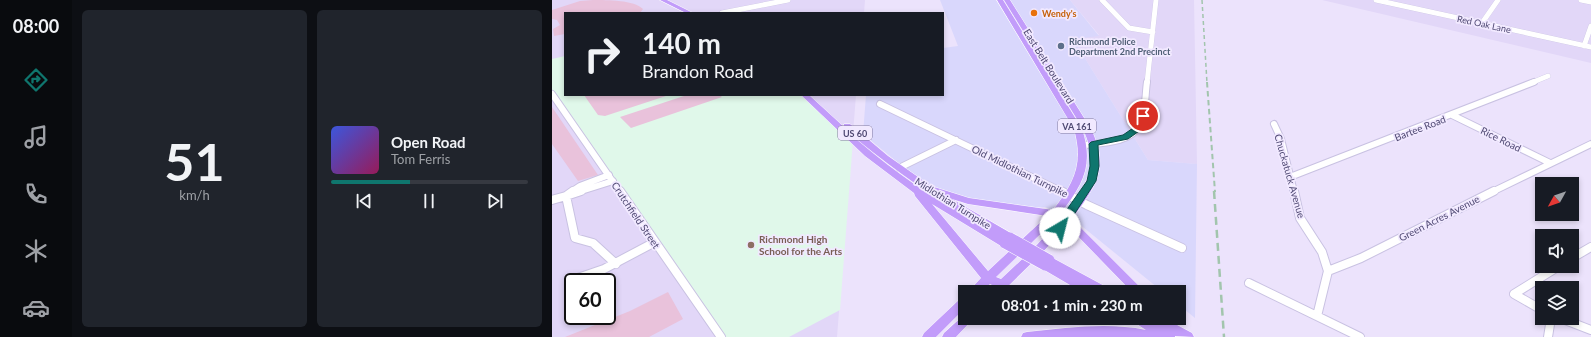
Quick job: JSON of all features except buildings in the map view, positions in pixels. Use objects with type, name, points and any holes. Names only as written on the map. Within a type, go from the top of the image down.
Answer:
[{"type":"main road","points":[[663,0],[688,12]]},
{"type":"main road","name":"East Belt Boulevard","points":[[988,278],[1055,214],[1068,198],[1082,171],[1084,155],[1084,145],[1078,129],[1000,0]]},
{"type":"main road","name":"East Belt Boulevard","points":[[1002,285],[1067,220],[1088,189],[1094,174],[1095,156],[1094,144],[1087,129],[1014,9],[1007,0]]},
{"type":"main road","name":"Midlothian Turnpike","points":[[806,96],[862,148],[912,187],[1047,263],[1092,285]]},
{"type":"main road","name":"Midlothian Turnpike","points":[[815,96],[858,136],[899,168],[925,187],[1008,241]]},
{"type":"main road","points":[[912,187],[994,285]]},
{"type":"main road","points":[[925,187],[968,201],[1055,214],[1067,220],[1132,285]]},
{"type":"main road","points":[[1036,210],[1051,208],[1068,198]]},
{"type":"main road","name":"Midlothian Turnpike","points":[[1047,263],[1080,285]]},
{"type":"main road","name":"VA 161","points":[[981,285],[988,278]]},
{"type":"main road","points":[[932,334],[958,308]]},
{"type":"main road","points":[[932,334],[948,337],[961,325]]},
{"type":"main road","points":[[1148,325],[1169,337]]},
{"type":"main road","points":[[1166,325],[1185,335]]},
{"type":"main road","points":[[1173,325],[1185,335]]},
{"type":"main road","points":[[1027,337],[1096,330],[1116,330],[1155,337]]},
{"type":"street","points":[[727,12],[788,0]]},
{"type":"street","points":[[1102,0],[1130,28],[1153,32]]},
{"type":"street","points":[[1084,145],[1125,137],[1139,127],[1143,116],[1156,0]]},
{"type":"street","name":"Red Oak Lane","points":[[1376,0],[1392,2],[1591,47]]},
{"type":"street","points":[[1482,23],[1498,0]]},
{"type":"street","points":[[1581,0],[1591,2]]},
{"type":"street","points":[[1584,46],[1591,26]]},
{"type":"street","name":"Bartee Road","points":[[1290,177],[1452,115],[1548,76]]},
{"type":"street","name":"Crutchfield Street","points":[[552,94],[721,337]]},
{"type":"street","name":"Old Midlothian Turnpike","points":[[880,104],[956,140],[1068,198],[1080,201],[1182,248]]},
{"type":"street","name":"Rice Road","points":[[1452,115],[1550,162]]},
{"type":"street","name":"Chuckatuck Avenue","points":[[1274,124],[1281,139],[1300,218],[1322,252],[1328,271]]},
{"type":"street","points":[[899,168],[956,140]]},
{"type":"street","name":"Green Acres Avenue","points":[[1328,271],[1361,258],[1550,162],[1591,144]]},
{"type":"street","points":[[552,200],[566,196],[580,186],[611,178]]},
{"type":"street","points":[[566,196],[574,238],[593,243],[616,264]]},
{"type":"street","points":[[591,273],[616,264],[655,242]]},
{"type":"street","points":[[1579,254],[1591,247]]},
{"type":"street","points":[[1317,316],[1328,271]]},
{"type":"street","points":[[1535,306],[1514,294],[1548,273]]},
{"type":"street","points":[[1249,283],[1360,337]]},
{"type":"street","points":[[1548,337],[1550,325]]},
{"type":"street","points":[[1578,325],[1591,330]]},
{"type":"shaded area","name":"Richmond High School for the Arts","points":[[552,0],[865,0],[864,12],[564,12],[564,96],[856,96],[837,337],[552,337]]},
{"type":"shaded area","points":[[613,0],[634,4],[643,9],[641,12],[564,12],[564,34],[554,36],[553,29],[560,25],[557,20],[552,19],[552,10],[580,1]]},
{"type":"shaded area","points":[[940,0],[1070,0],[1099,36],[1073,39],[1148,160],[1197,164],[1195,318],[1186,311],[1186,285],[1154,285],[1078,223],[1045,207],[1036,208],[968,199],[934,189],[912,174],[863,134],[866,96],[944,96],[944,48],[958,46]]},
{"type":"shaded area","points":[[1070,0],[1194,0],[1197,164],[1148,160],[1073,39],[1099,35]]},
{"type":"shaded area","points":[[1322,0],[1591,0],[1591,63]]},
{"type":"shaded area","name":"Richmond High School for the Arts","points":[[564,56],[564,96],[806,96],[853,140],[840,310],[789,337],[720,337],[552,93],[552,59]]},
{"type":"shaded area","points":[[585,96],[666,96],[605,116],[598,115]]},
{"type":"shaded area","points":[[684,96],[722,97],[631,128],[620,117]]},
{"type":"shaded area","points":[[552,107],[598,175],[578,181],[552,144]]},
{"type":"shaded area","points":[[668,292],[683,319],[649,337],[565,337],[595,325],[616,325],[616,317]]},
{"type":"railway","points":[[1202,0],[1207,83]]},
{"type":"railway","points":[[1207,82],[1215,192]]},
{"type":"railway","points":[[1214,191],[1224,337]]},
{"type":"place","name":"Wendy's","points":[[1034,13]]},
{"type":"place","name":"Richmond Police Department 2nd Precinct","points":[[1061,46]]},
{"type":"place","name":"Richmond High School for the Arts","points":[[751,245]]},
{"type":"route","points":[[1060,228],[1067,220],[1092,181],[1095,166],[1094,144],[1119,139],[1134,132],[1139,127],[1143,116]]}]
